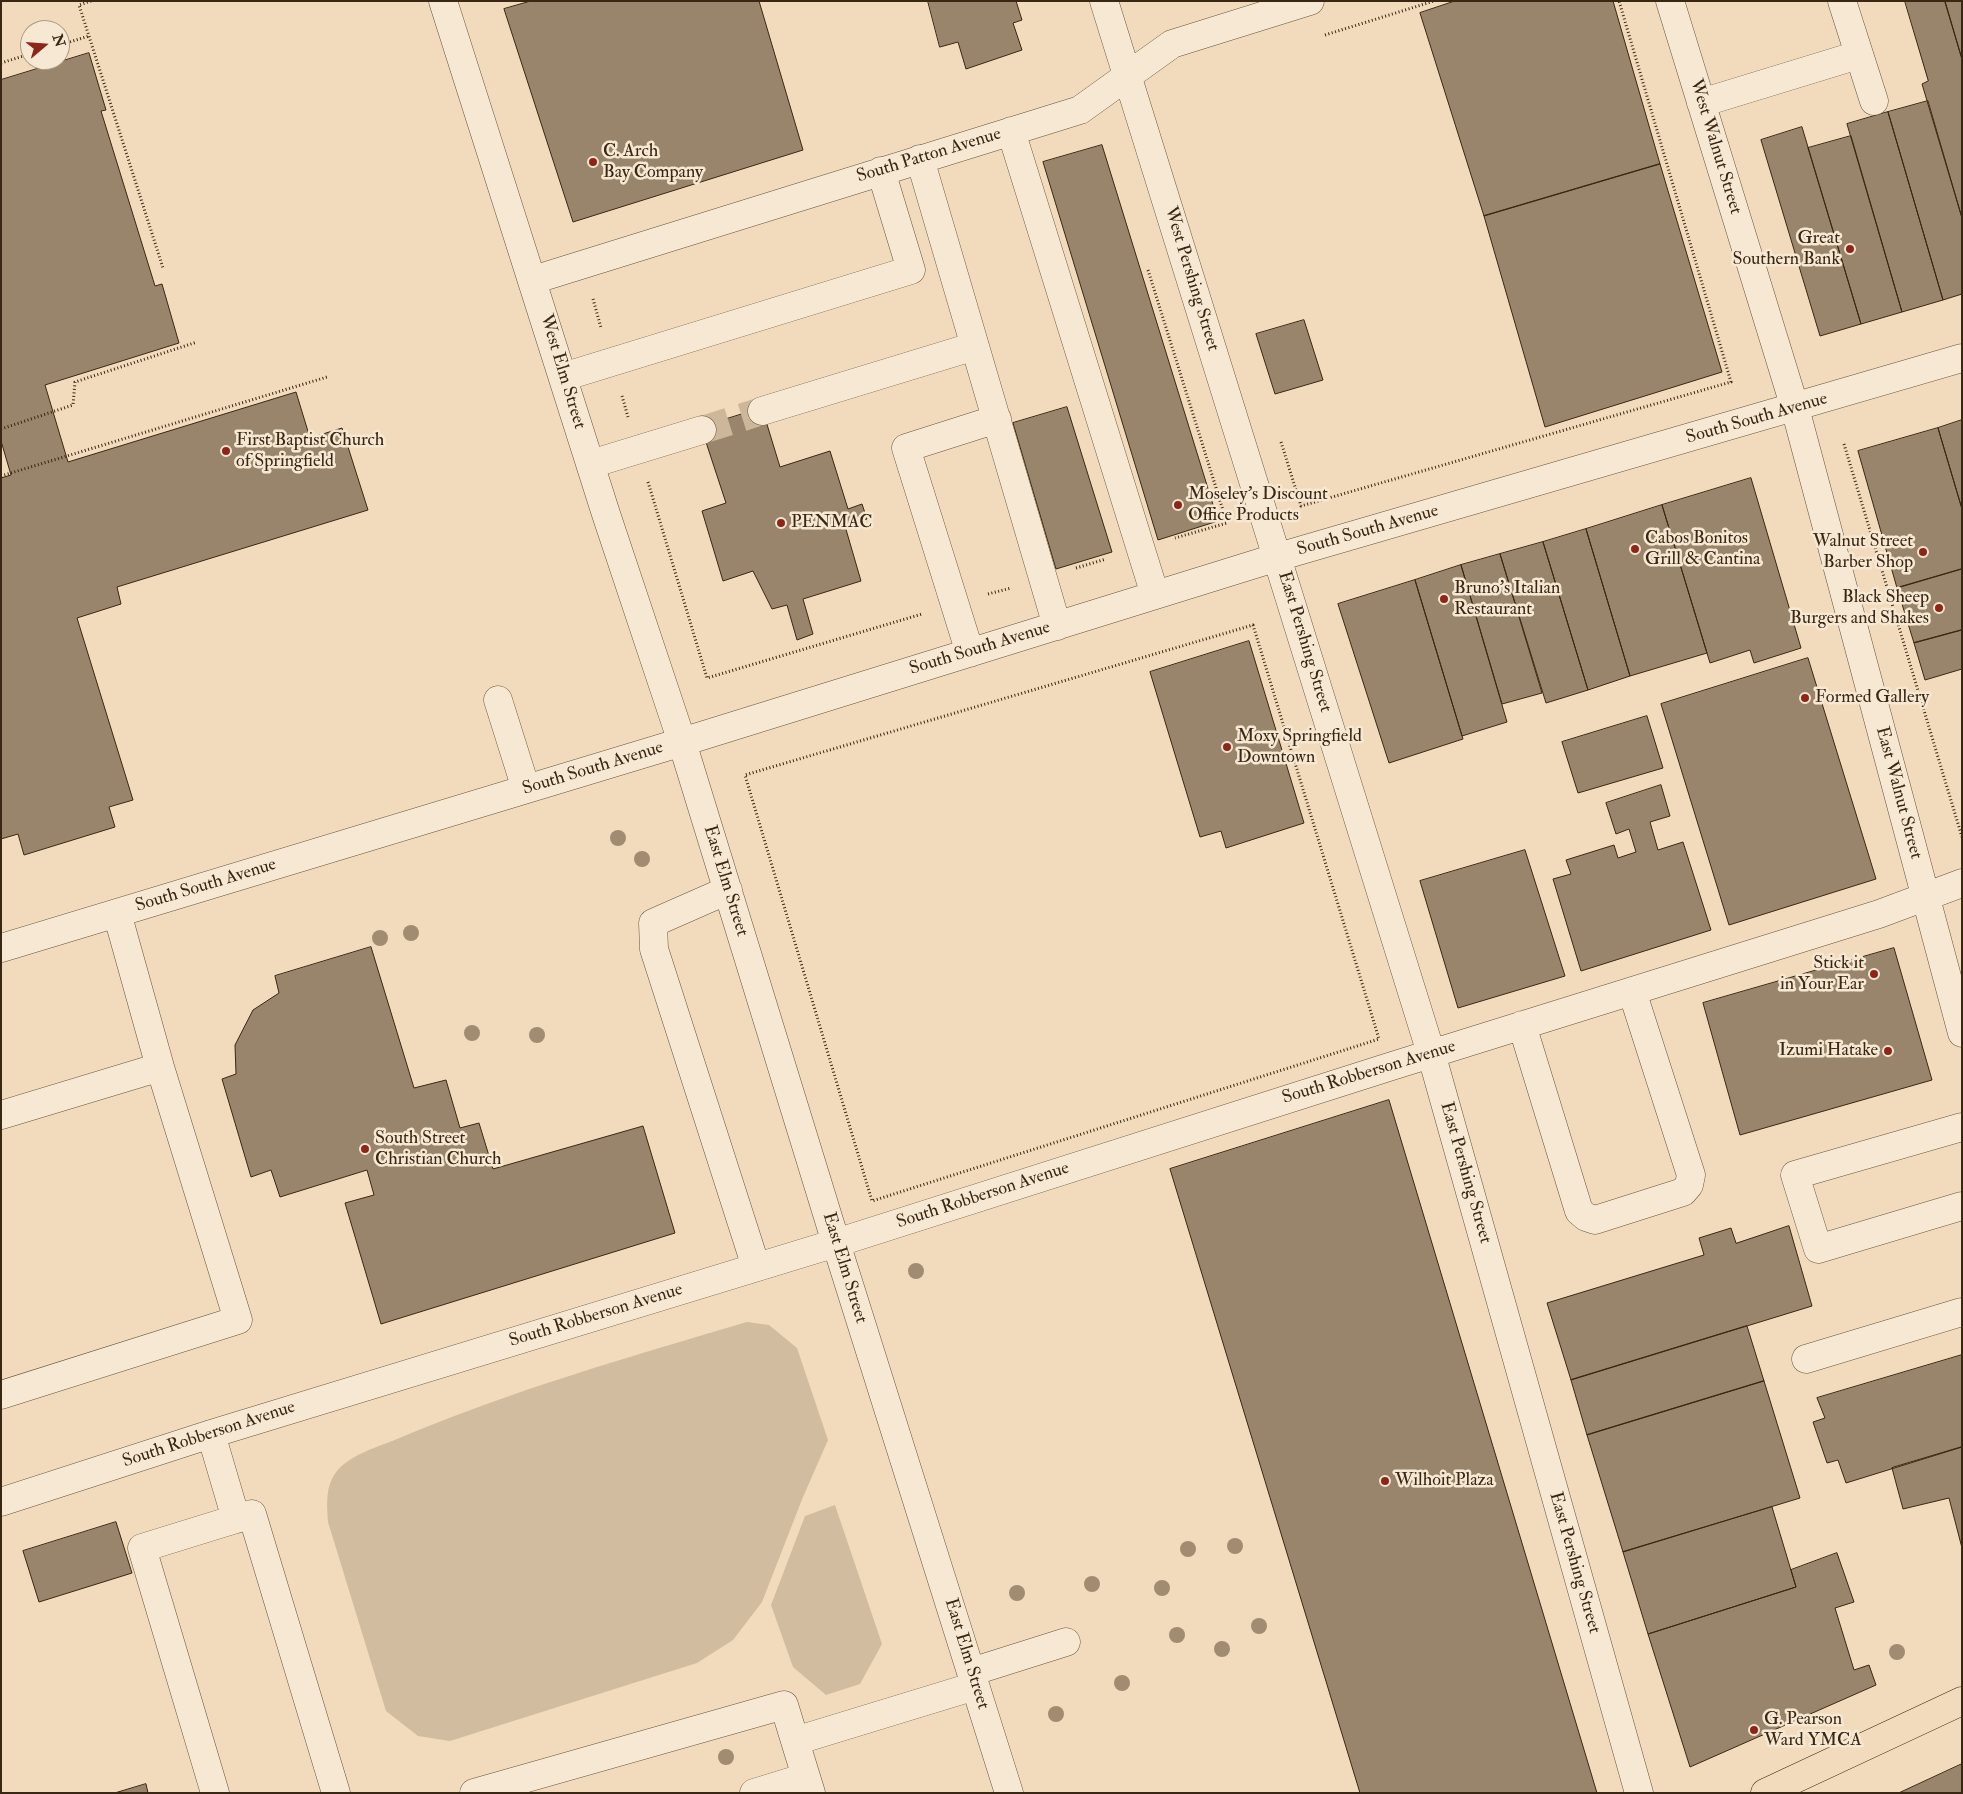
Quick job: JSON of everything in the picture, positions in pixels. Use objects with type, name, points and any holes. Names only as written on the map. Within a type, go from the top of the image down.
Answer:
[{"type":"main road","points":[[1765,1793],[1962,1701]]},
{"type":"street","name":"West Elm Street","points":[[443,1],[682,742]]},
{"type":"street","name":"West Pershing Street","points":[[1104,1],[1278,557]]},
{"type":"street","name":"South Patton Avenue","points":[[533,280],[1080,110],[1172,44],[1310,1]]},
{"type":"street","name":"West Walnut Street","points":[[1670,1],[1794,408]]},
{"type":"street","points":[[1842,1],[1874,101]]},
{"type":"street","points":[[1701,103],[1858,55]]},
{"type":"street","points":[[1011,131],[1155,595]]},
{"type":"street","points":[[920,159],[1057,626]]},
{"type":"street","points":[[563,377],[911,270],[881,172]]},
{"type":"street","points":[[762,411],[975,346]]},
{"type":"street","name":"South South Avenue","points":[[1,948],[682,742],[1278,557],[1962,358]]},
{"type":"street","name":"East Walnut Street","points":[[1794,408],[1962,1032]]},
{"type":"street","points":[[970,653],[906,448],[997,419]]},
{"type":"street","points":[[591,464],[702,430]]},
{"type":"street","name":"East Pershing Street","points":[[1278,557],[1431,1053],[1638,1793]]},
{"type":"street","points":[[498,700],[526,789]]},
{"type":"street","name":"East Elm Street","points":[[682,742],[836,1243],[1009,1793]]},
{"type":"street","name":"South Robberson Avenue","points":[[1,1502],[211,1434],[836,1243],[1431,1053],[1879,914],[1962,882]]},
{"type":"street","points":[[728,890],[654,923],[654,948],[756,1267]]},
{"type":"street","points":[[1,1395],[238,1320],[160,1067],[117,913]]},
{"type":"street","points":[[1522,1025],[1579,1211],[1586,1218],[1595,1220],[1683,1192],[1691,1175],[1632,991]]},
{"type":"street","points":[[1,1115],[160,1067]]},
{"type":"street","points":[[1962,1127],[1795,1175],[1818,1249],[1962,1206]]},
{"type":"street","points":[[1806,1358],[1962,1312]]},
{"type":"street","points":[[211,1434],[236,1519]]},
{"type":"street","points":[[215,1793],[142,1548],[252,1514],[336,1793]]},
{"type":"street","points":[[795,1741],[973,1679],[1066,1642]]},
{"type":"street","points":[[474,1793],[784,1704],[808,1785],[754,1793]]},
{"type":"path","points":[[91,1],[78,5],[163,268]]},
{"type":"path","points":[[1280,440],[1301,506],[1731,382],[1619,1]]},
{"type":"path","points":[[70,42],[89,36]]},
{"type":"path","points":[[1,63],[20,57]]},
{"type":"path","points":[[1,429],[73,405],[76,382],[197,342]]},
{"type":"path","points":[[1,476],[326,377]]},
{"type":"path","points":[[1844,444],[1962,837]]},
{"type":"path","points":[[1253,625],[1379,1039],[872,1201],[790,926],[745,775],[1253,625]]},
{"type":"shaded area","points":[[747,1322],[769,1325],[797,1348],[828,1440],[803,1497],[762,1602],[733,1640],[697,1663],[450,1741],[418,1736],[386,1711],[328,1522],[327,1502],[330,1483],[337,1471],[350,1460],[365,1452],[483,1405],[658,1348]]},
{"type":"shaded area","points":[[835,1505],[882,1644],[860,1684],[826,1695],[793,1667],[771,1605],[805,1516]]},
{"type":"building","points":[[531,1],[759,1],[803,150],[573,222],[504,9]]},
{"type":"building","points":[[928,1],[1016,1],[1022,20],[1013,23],[1022,50],[966,69],[958,42],[940,47]]},
{"type":"building","points":[[1455,1],[1613,1],[1660,164],[1484,216],[1420,13]]},
{"type":"building","points":[[1905,1],[1945,1],[1962,59],[1962,218],[1922,84],[1928,81]]},
{"type":"building","points":[[1945,1],[1962,1],[1962,59]]},
{"type":"building","name":"First Baptist Church of Springfield","points":[[89,53],[106,110],[101,111],[155,286],[162,284],[179,343],[45,385],[68,462],[296,392],[310,438],[342,428],[368,510],[117,587],[121,604],[77,618],[133,800],[109,807],[115,827],[24,855],[18,834],[1,839],[1,478],[11,475],[1,441],[1,80],[34,70],[70,70],[70,59]]},
{"type":"building","points":[[1928,101],[1962,218],[1962,294],[1943,300],[1888,112]]},
{"type":"building","points":[[1888,112],[1943,300],[1902,312],[1847,124]]},
{"type":"building","points":[[1802,127],[1861,324],[1820,336],[1761,140]]},
{"type":"building","points":[[1851,136],[1902,312],[1861,324],[1808,148]]},
{"type":"building","points":[[1102,145],[1218,521],[1158,540],[1043,162]]},
{"type":"building","points":[[1660,164],[1722,372],[1545,427],[1484,216]]},
{"type":"building","points":[[1304,320],[1323,380],[1275,394],[1256,334]]},
{"type":"building","points":[[1067,407],[1112,552],[1056,569],[1013,423]]},
{"type":"building","name":"PENMAC","points":[[762,408],[780,467],[830,451],[848,509],[862,504],[867,519],[845,526],[861,581],[803,599],[813,634],[797,640],[787,605],[772,609],[753,571],[723,581],[702,511],[726,503],[701,427]]},
{"type":"building","points":[[1962,420],[1962,509],[1938,428]]},
{"type":"building","points":[[1938,428],[1962,509],[1962,569],[1897,588],[1858,451]]},
{"type":"building","points":[[1751,478],[1801,648],[1754,663],[1750,650],[1710,663],[1662,505]]},
{"type":"building","points":[[1662,505],[1707,653],[1630,676],[1586,529]]},
{"type":"building","points":[[1586,529],[1630,676],[1588,690],[1543,542]]},
{"type":"building","points":[[1543,542],[1588,690],[1546,703],[1500,554]]},
{"type":"building","points":[[1500,554],[1542,693],[1502,704],[1461,565]]},
{"type":"building","points":[[1461,565],[1507,722],[1462,736],[1415,580]]},
{"type":"building","points":[[1962,569],[1962,630],[1914,643],[1897,588]]},
{"type":"building","points":[[1415,580],[1463,739],[1389,763],[1338,604]]},
{"type":"building","points":[[1962,630],[1962,669],[1925,680],[1914,643]]},
{"type":"building","name":"Moxy Springfield Downtown","points":[[1249,641],[1304,823],[1226,848],[1221,831],[1200,837],[1150,672]]},
{"type":"building","points":[[1808,658],[1876,879],[1729,925],[1661,704]]},
{"type":"building","points":[[1647,716],[1663,768],[1578,793],[1562,742]]},
{"type":"building","points":[[1661,785],[1670,816],[1650,822],[1658,850],[1683,842],[1711,930],[1581,971],[1553,879],[1571,874],[1566,860],[1614,845],[1618,858],[1636,852],[1629,829],[1616,834],[1606,803]]},
{"type":"building","points":[[1525,850],[1565,976],[1458,1008],[1420,881]]},
{"type":"building","name":"South Street Christian Church","points":[[371,947],[414,1088],[446,1080],[460,1128],[479,1123],[493,1169],[643,1126],[675,1233],[381,1324],[345,1203],[374,1195],[367,1170],[280,1197],[271,1170],[251,1177],[222,1079],[236,1074],[235,1045],[253,1010],[279,993],[275,976]]},
{"type":"building","points":[[1894,948],[1932,1080],[1740,1135],[1703,1003]]},
{"type":"building","name":"Wilhoit Plaza","points":[[1389,1100],[1597,1793],[1360,1793],[1170,1169]]},
{"type":"building","points":[[1789,1226],[1812,1306],[1571,1380],[1547,1303],[1704,1255],[1699,1238],[1731,1228],[1736,1243]]},
{"type":"building","points":[[1747,1326],[1764,1381],[1587,1435],[1571,1380]]},
{"type":"building","points":[[1962,1355],[1962,1447],[1846,1483],[1838,1460],[1827,1463],[1813,1422],[1825,1418],[1817,1398]]},
{"type":"building","points":[[1764,1381],[1800,1498],[1623,1552],[1587,1435]]},
{"type":"building","points":[[1962,1447],[1962,1548],[1949,1498],[1903,1509],[1892,1468]]},
{"type":"building","points":[[1772,1507],[1796,1587],[1648,1634],[1623,1552]]},
{"type":"building","points":[[116,1522],[132,1573],[39,1602],[23,1551]]},
{"type":"building","points":[[1837,1553],[1854,1602],[1835,1608],[1854,1670],[1869,1665],[1876,1685],[1690,1767],[1648,1634],[1796,1587],[1791,1570]]},
{"type":"building","points":[[1962,1764],[1962,1793],[1899,1793]]},
{"type":"building","points":[[146,1784],[148,1793],[115,1793]]},
{"type":"tunnel","points":[[702,430],[762,411]]},
{"type":"place","name":"C. Arch Bay Company","points":[[593,162]]},
{"type":"place","name":"Great Southern Bank","points":[[1850,249]]},
{"type":"place","name":"First Baptist Church of Springfield","points":[[226,451]]},
{"type":"place","name":"Moseley’s Discount Office Products","points":[[1178,505]]},
{"type":"place","name":"PENMAC","points":[[781,523]]},
{"type":"place","name":"Cabos Bonitos Grill & Cantina","points":[[1635,549]]},
{"type":"place","name":"Walnut Street Barber Shop","points":[[1923,552]]},
{"type":"place","name":"Bruno’s Italian Restaurant","points":[[1444,599]]},
{"type":"place","name":"Black Sheep Burgers and Shakes","points":[[1939,608]]},
{"type":"place","name":"Formed Gallery","points":[[1805,698]]},
{"type":"place","name":"Moxy Springfield Downtown","points":[[1227,747]]},
{"type":"place","name":"Stick it in Your Ear","points":[[1874,974]]},
{"type":"place","name":"Izumi Hatake","points":[[1888,1051]]},
{"type":"place","name":"South Street Christian Church","points":[[365,1149]]},
{"type":"place","name":"Wilhoit Plaza","points":[[1385,1481]]},
{"type":"place","name":"G. Pearson Ward YMCA","points":[[1754,1730]]}]
